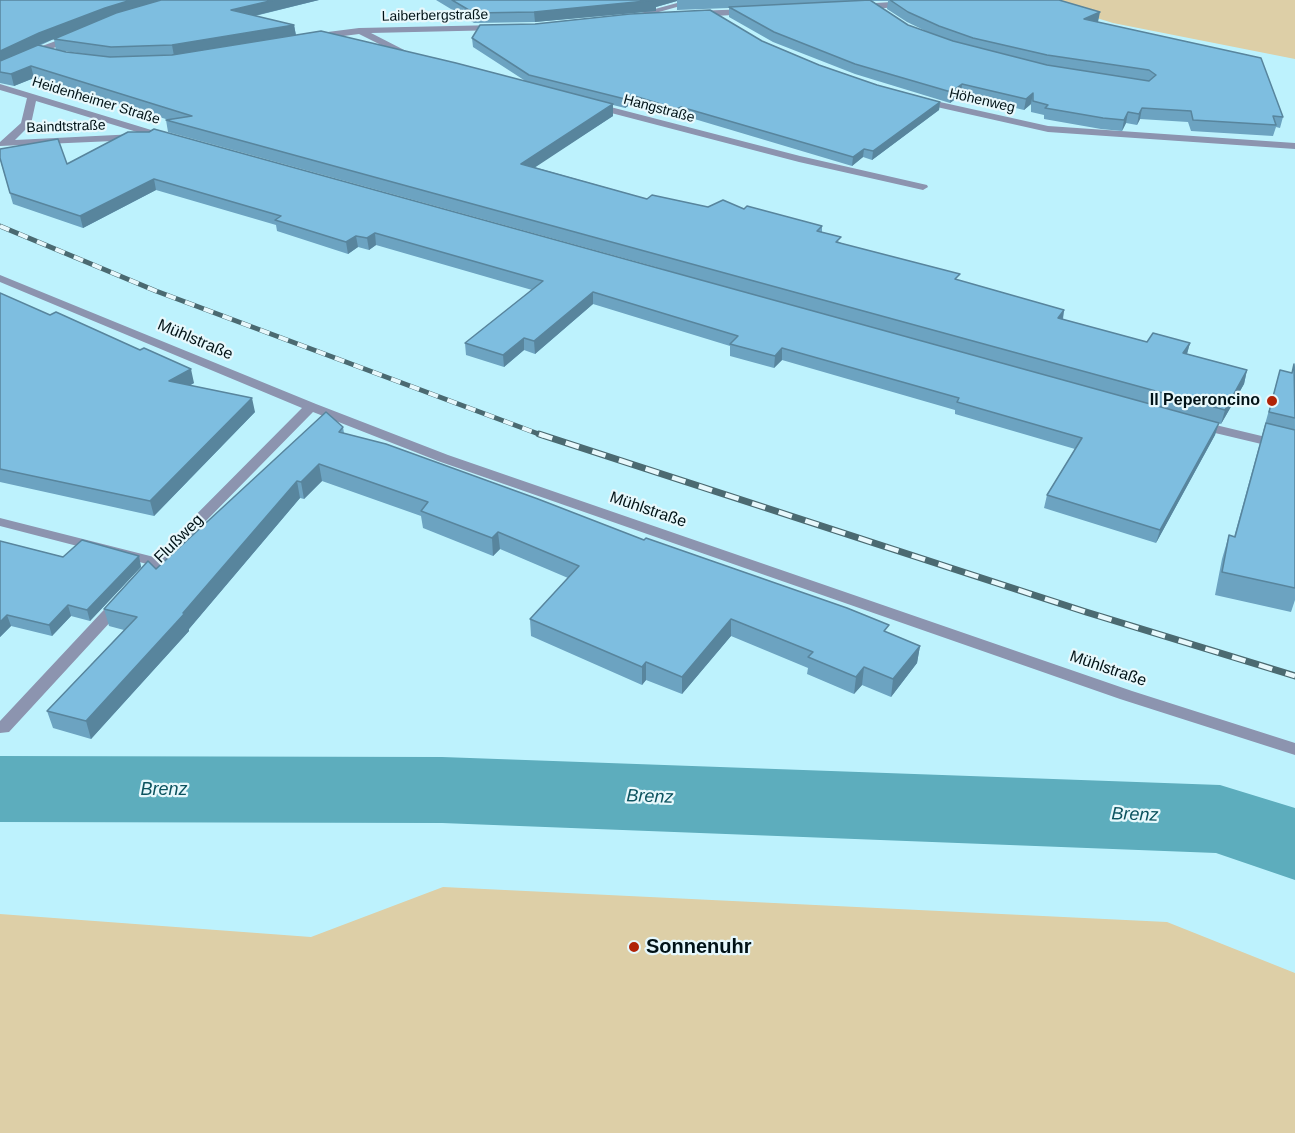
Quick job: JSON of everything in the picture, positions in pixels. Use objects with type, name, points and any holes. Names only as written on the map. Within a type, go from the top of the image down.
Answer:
[{"type":"street","points":[[630,17],[698,0]]},
{"type":"street","points":[[850,7],[919,3]]},
{"type":"street","points":[[873,6],[881,13]]},
{"type":"street","points":[[689,15],[759,11]]},
{"type":"street","points":[[713,14],[730,25]]},
{"type":"street","points":[[620,18],[678,15]]},
{"type":"street","name":"Laiberbergstraße","points":[[303,39],[359,31],[511,28]]},
{"type":"street","points":[[359,31],[399,52],[419,59]]},
{"type":"street","points":[[0,70],[37,51],[81,35]]},
{"type":"street","points":[[37,51],[58,56]]},
{"type":"street","name":"Heidenheimer Straße","points":[[0,87],[168,138]]},
{"type":"street","name":"Baindtstraße","points":[[3,144],[26,124],[32,98]]},
{"type":"street","name":"Höhenweg","points":[[914,99],[1048,129],[1295,146]]},
{"type":"street","name":"Hangstraße","points":[[589,105],[799,159],[923,187]]},
{"type":"street","name":"Baindtstraße","points":[[3,144],[168,138]]},
{"type":"street","name":"Mühlstraße","points":[[0,278],[311,407],[443,458],[1104,687],[1295,749]]},
{"type":"street","name":"Flußweg","points":[[3,728],[157,562],[311,407]]},
{"type":"street","points":[[1182,421],[1295,448]]},
{"type":"street","points":[[0,522],[157,562]]},
{"type":"shaded area","points":[[1038,0],[1295,0],[1295,59],[1113,23]]},
{"type":"shaded area","points":[[443,887],[1167,922],[1295,973],[1295,1133],[0,1133],[0,914],[311,937]]},
{"type":"building","points":[[0,0],[131,0],[39,33],[0,51]]},
{"type":"building","points":[[161,0],[274,0],[231,10],[294,25],[172,45],[111,47],[54,39],[116,13]]},
{"type":"building","points":[[452,0],[656,0],[534,12],[474,13]]},
{"type":"building","points":[[870,0],[908,25],[953,41],[1047,65],[1149,81],[1156,75],[1149,70],[1047,55],[973,38],[908,12],[890,0],[1059,0],[1100,12],[1084,19],[1261,58],[1283,117],[1273,116],[1276,125],[1193,120],[1191,111],[1142,108],[1139,114],[1128,112],[1124,120],[1045,108],[1048,105],[1033,101],[1033,93],[1026,99],[962,84],[951,92],[855,64],[774,32],[729,7]]},
{"type":"building","points":[[710,10],[762,41],[819,65],[877,85],[940,102],[873,151],[864,149],[853,157],[681,107],[677,109],[631,95],[625,99],[529,75],[472,38],[480,25],[535,24],[630,14]]},
{"type":"building","points":[[321,31],[613,104],[521,164],[647,199],[652,195],[708,207],[723,200],[744,209],[747,206],[822,226],[817,231],[841,237],[836,242],[960,274],[955,279],[1064,310],[1058,318],[1147,342],[1153,333],[1190,343],[1183,353],[1247,370],[1225,410],[166,120],[192,116],[31,66],[11,74],[0,72],[0,61],[38,45],[66,52],[110,57],[172,55]]},
{"type":"building","points":[[154,129],[1219,423],[1160,530],[1047,495],[1082,438],[957,402],[959,398],[782,348],[775,356],[730,344],[738,336],[593,292],[534,341],[524,338],[503,355],[465,343],[543,281],[375,233],[367,238],[356,236],[346,242],[275,220],[281,216],[154,179],[80,216],[10,193],[0,158],[0,149],[58,139],[67,164],[128,132],[149,132]]},
{"type":"building","points":[[0,293],[50,315],[56,312],[140,350],[144,348],[191,369],[169,381],[252,398],[150,501],[0,469]]},
{"type":"building","points":[[1294,364],[1295,418],[1269,412],[1280,370],[1292,373]]},
{"type":"building","points":[[326,412],[343,427],[339,432],[386,444],[644,540],[646,538],[847,608],[889,625],[884,631],[920,646],[893,679],[864,667],[856,677],[808,657],[813,652],[731,619],[682,677],[646,662],[642,667],[530,619],[579,566],[498,532],[492,538],[421,511],[428,502],[319,464],[301,482],[297,481],[183,613],[185,613],[86,721],[47,711],[137,617],[104,609],[148,561],[156,569]]},
{"type":"building","points":[[1266,423],[1295,430],[1295,588],[1222,572],[1229,535],[1235,537]]},
{"type":"building","points":[[82,540],[139,556],[87,610],[68,605],[49,625],[7,615],[0,622],[0,541],[63,557]]},
{"type":"waterway","name":"Brenz","points":[[0,789],[442,790],[1220,819],[1295,844]]},
{"type":"railway","points":[[0,226],[156,291],[544,436]]},
{"type":"railway","points":[[539,434],[1086,612],[1295,676]]},
{"type":"place","name":"Il Peperoncino","points":[[1272,401]]},
{"type":"place","name":"Sonnenuhr","points":[[634,947]]}]
